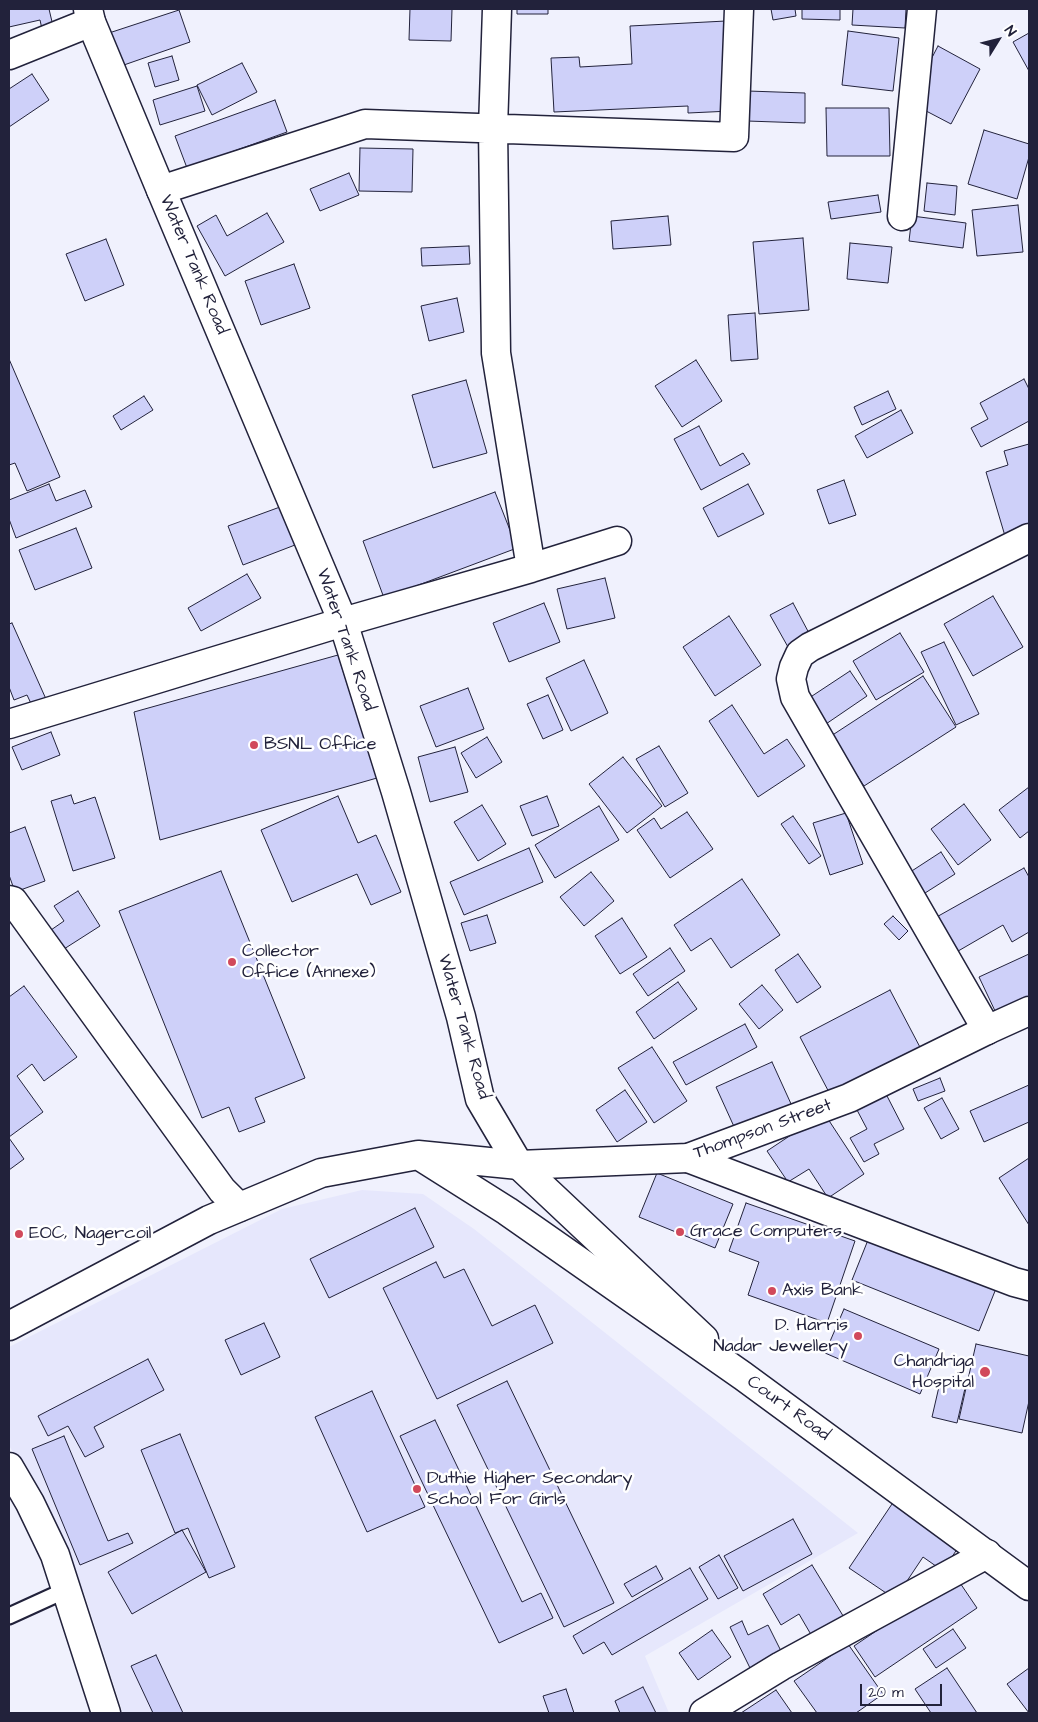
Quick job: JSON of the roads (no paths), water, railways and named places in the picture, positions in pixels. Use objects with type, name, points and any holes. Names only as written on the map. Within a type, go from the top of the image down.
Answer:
[{"type":"street","points":[[497,9],[494,128],[496,353],[531,568]]},
{"type":"street","points":[[161,190],[365,124],[734,137],[739,9]]},
{"type":"street","points":[[902,216],[922,9]]},
{"type":"street","points":[[9,55],[89,15]]},
{"type":"street","name":"Water Tank Road","points":[[89,15],[343,622],[396,792],[458,1008],[480,1099],[519,1164],[743,1376]]},
{"type":"street","points":[[987,1030],[795,697],[792,679],[794,667],[800,654],[810,646],[1029,538]]},
{"type":"street","points":[[9,724],[617,541]]},
{"type":"street","points":[[9,900],[13,902],[222,1190],[239,1207]]},
{"type":"street","name":"Thompson Street","points":[[9,1326],[208,1220],[321,1174],[418,1155],[519,1164],[688,1158],[849,1098],[987,1030],[1029,1012]]},
{"type":"street","name":"Court Road","points":[[418,1155],[507,1211],[743,1376],[988,1554],[1029,1586]]},
{"type":"street","points":[[688,1158],[1014,1282],[1029,1286]]},
{"type":"street","points":[[9,1467],[30,1503],[50,1546],[106,1713]]},
{"type":"street","points":[[704,1713],[781,1666],[988,1554]]},
{"type":"lane","points":[[9,1616],[66,1590]]},
{"type":"place","name":"BSNL Office","points":[[254,745]]},
{"type":"place","name":"Collector Office (Annexe)","points":[[232,962]]},
{"type":"place","name":"Grace Computers","points":[[680,1232]]},
{"type":"place","name":"EOC, Nagercoil","points":[[19,1234]]},
{"type":"place","name":"Axis Bank","points":[[772,1291]]},
{"type":"place","name":"D. Harris Nadar Jewellery","points":[[858,1336]]},
{"type":"place","name":"Chandriga Hospital","points":[[985,1372]]},
{"type":"place","name":"Duthie Higher Secondary School For Girls","points":[[417,1489]]}]
